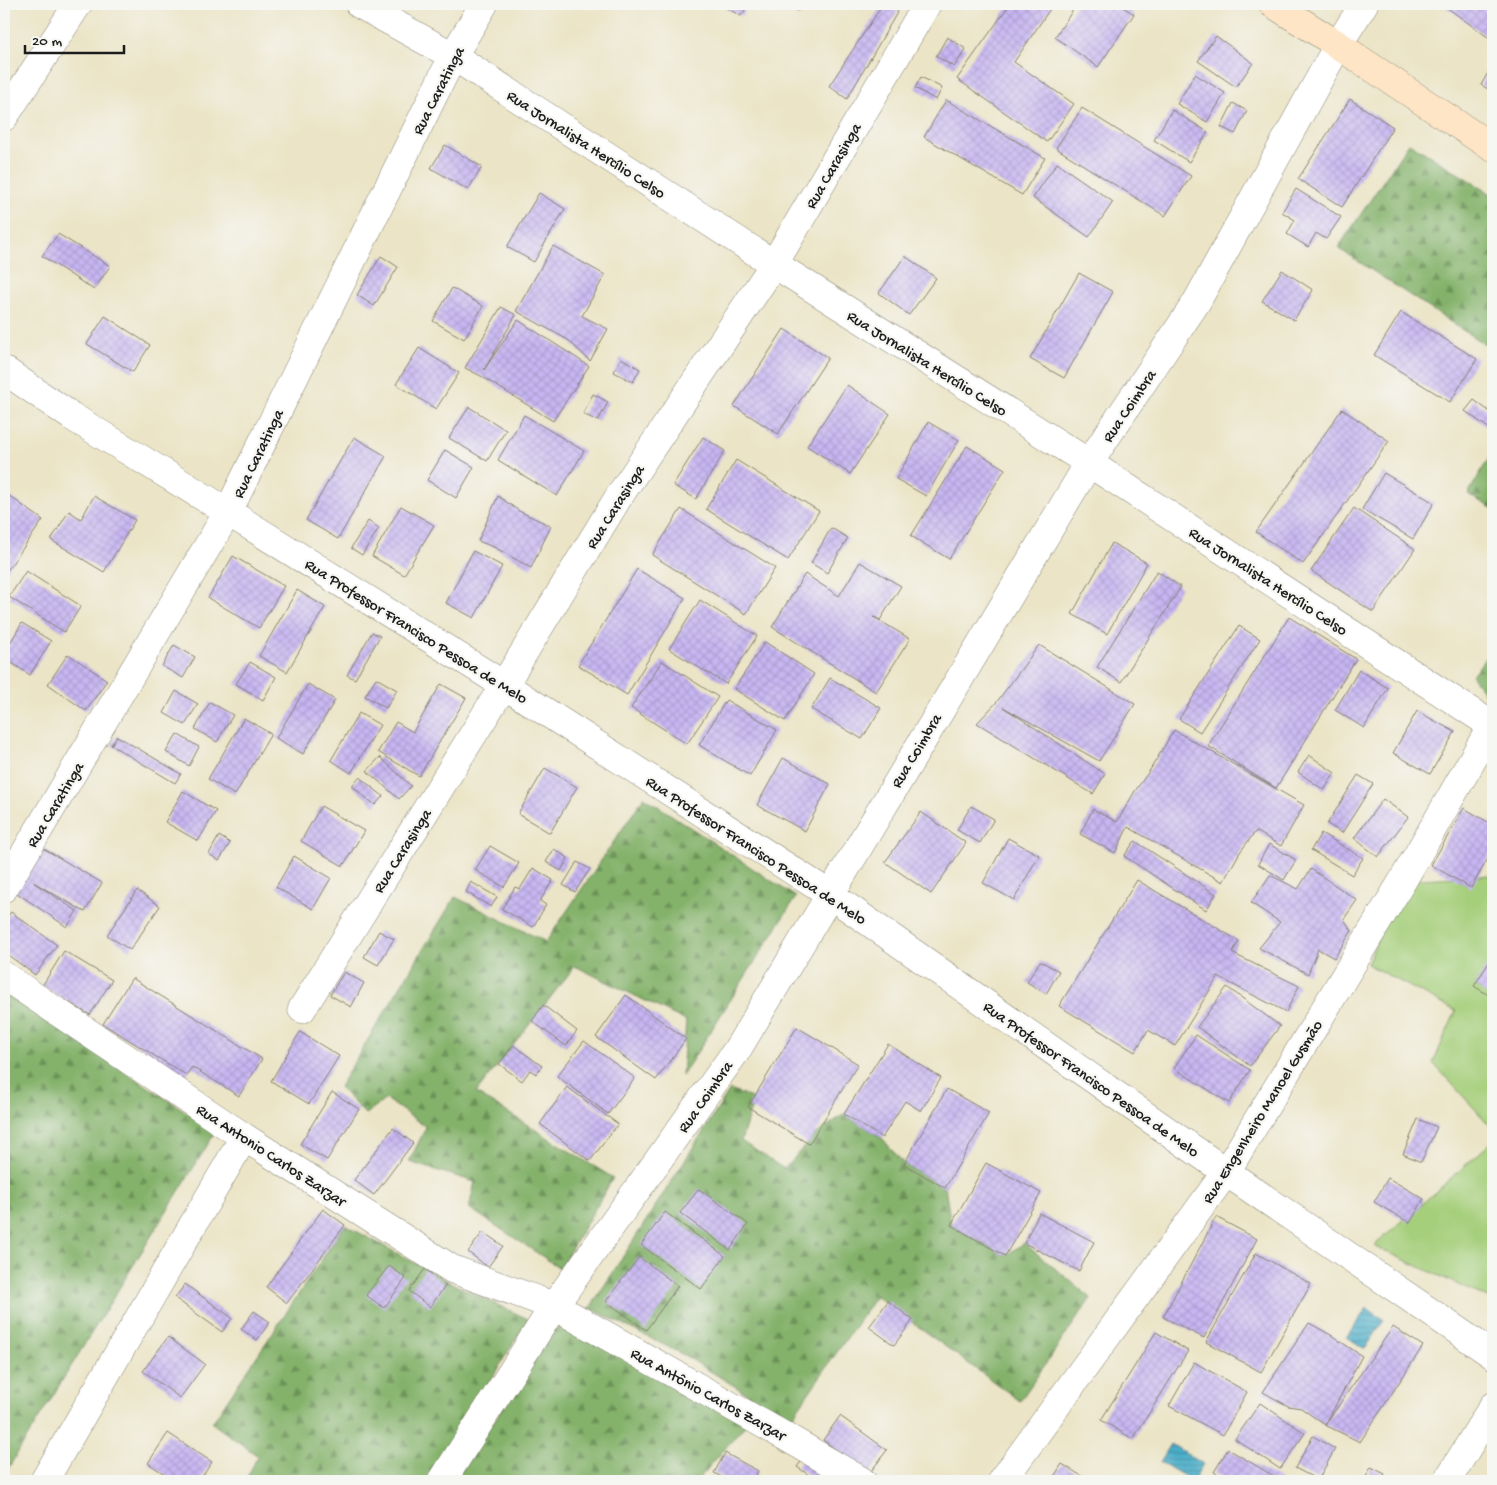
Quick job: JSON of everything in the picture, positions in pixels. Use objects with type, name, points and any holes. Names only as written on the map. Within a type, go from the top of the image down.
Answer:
[{"type":"main road","points":[[1273,4],[1493,148]]},
{"type":"street","points":[[4,117],[78,4]]},
{"type":"street","name":"Rua Jornalista Hercílio Celso","points":[[359,4],[453,56],[774,264],[1089,463],[1493,725]]},
{"type":"street","name":"Rua Caratinga","points":[[4,888],[228,512],[453,56],[484,4]]},
{"type":"street","name":"Rua Carasinga","points":[[302,1009],[618,498],[774,264],[927,4]]},
{"type":"street","name":"Rua Coimbra","points":[[442,1481],[554,1306],[737,1050],[1089,463],[1196,303],[1338,45],[1364,4]]},
{"type":"street","name":"Rua Professor Francisco Pessoa de Melo","points":[[4,370],[71,416],[504,685],[829,894],[1226,1172],[1493,1355]]},
{"type":"street","name":"Rua Engenheiro Manoel Gusmão","points":[[1002,1481],[1226,1172],[1374,929],[1493,725]]},
{"type":"street","name":"Rua Antonio Carlos Zarzar","points":[[4,976],[244,1137],[452,1269],[554,1306]]},
{"type":"street","points":[[44,1481],[244,1137]]},
{"type":"street","name":"Rua Antônio Carlos Zarzar","points":[[554,1306],[862,1481]]},
{"type":"street","points":[[1447,1481],[1493,1406]]},
{"type":"green space","points":[[1409,143],[1493,195],[1493,350],[1338,248]]},
{"type":"green space","points":[[1493,451],[1493,509],[1468,494]]},
{"type":"green space","points":[[1493,648],[1493,705],[1472,676]]},
{"type":"green space","points":[[644,797],[796,897],[682,1076],[686,1021],[575,966],[476,1093],[613,1178],[560,1268],[469,1208],[475,1182],[409,1162],[426,1127],[386,1099],[365,1114],[339,1087],[455,897],[546,942]]},
{"type":"green space","points":[[1493,875],[1493,1129],[1433,1063],[1456,1011],[1367,964],[1403,880]]},
{"type":"green space","points":[[4,993],[216,1131],[4,1475]]},
{"type":"green space","points":[[730,1090],[754,1099],[741,1141],[784,1169],[814,1136],[844,1114],[882,1138],[904,1164],[945,1188],[951,1225],[1005,1256],[1024,1243],[1091,1298],[1020,1401],[876,1296],[790,1420],[684,1355],[590,1308]]},
{"type":"green space","points":[[1493,1141],[1493,1297],[1492,1300],[1374,1246]]},
{"type":"green space","points":[[345,1225],[457,1286],[528,1319],[429,1481],[245,1481],[258,1456],[212,1423]]},
{"type":"green space","points":[[559,1323],[747,1423],[697,1481],[454,1481]]},
{"type":"water","points":[[1367,1308],[1384,1320],[1365,1349],[1347,1337]]},
{"type":"water","points":[[1171,1444],[1203,1464],[1193,1481],[1160,1462]]},
{"type":"building","points":[[719,4],[749,4],[741,16]]},
{"type":"building","points":[[785,4],[802,4],[798,11]]},
{"type":"building","points":[[883,4],[902,4],[847,99],[829,86]]},
{"type":"building","points":[[1010,4],[1049,4],[1052,6],[1014,62],[1074,104],[1047,142],[957,79]]},
{"type":"building","points":[[1077,4],[1118,4],[1134,14],[1098,67],[1055,37]]},
{"type":"building","points":[[1442,4],[1493,4],[1493,32],[1489,38]]},
{"type":"building","points":[[1216,36],[1253,63],[1236,87],[1198,61]]},
{"type":"building","points":[[947,37],[966,49],[954,67],[936,56]]},
{"type":"building","points":[[1493,64],[1493,92],[1481,85]]},
{"type":"building","points":[[1195,74],[1225,93],[1207,122],[1177,104]]},
{"type":"building","points":[[921,77],[942,88],[936,100],[915,88]]},
{"type":"building","points":[[1350,99],[1393,127],[1342,207],[1298,179]]},
{"type":"building","points":[[946,100],[1045,158],[1022,195],[924,137]]},
{"type":"building","points":[[1233,103],[1247,111],[1235,134],[1221,127]]},
{"type":"building","points":[[1082,108],[1191,176],[1165,216],[1056,148]]},
{"type":"building","points":[[1172,110],[1208,132],[1189,162],[1154,140]]},
{"type":"building","points":[[445,145],[482,167],[468,190],[431,168]]},
{"type":"building","points":[[1057,163],[1113,202],[1089,237],[1033,198]]},
{"type":"building","points":[[1296,189],[1341,217],[1326,239],[1316,233],[1308,247],[1287,234],[1295,220],[1282,212]]},
{"type":"building","points":[[539,193],[565,209],[534,262],[507,247]]},
{"type":"building","points":[[58,234],[110,266],[94,290],[42,256]]},
{"type":"building","points":[[553,246],[605,275],[582,316],[608,329],[590,361],[568,340],[516,311]]},
{"type":"building","points":[[381,256],[398,267],[374,306],[357,295]]},
{"type":"building","points":[[905,256],[936,278],[909,315],[879,293]]},
{"type":"building","points":[[1282,270],[1313,290],[1294,320],[1262,301]]},
{"type":"building","points":[[1079,273],[1113,292],[1064,378],[1030,359]]},
{"type":"building","points":[[452,288],[483,306],[464,339],[433,321]]},
{"type":"building","points":[[501,307],[516,315],[484,370],[518,320],[589,366],[553,421],[465,368]]},
{"type":"building","points":[[1401,312],[1477,359],[1450,402],[1374,355]]},
{"type":"building","points":[[105,316],[150,345],[133,372],[87,344]]},
{"type":"building","points":[[784,329],[828,358],[778,434],[734,406]]},
{"type":"building","points":[[419,348],[459,373],[436,409],[396,384]]},
{"type":"building","points":[[621,358],[640,369],[633,382],[614,372]]},
{"type":"building","points":[[847,385],[890,414],[850,474],[807,446]]},
{"type":"building","points":[[593,394],[608,402],[598,421],[583,414]]},
{"type":"building","points":[[1474,400],[1493,414],[1493,424],[1490,429],[1465,411]]},
{"type":"building","points":[[469,407],[506,430],[487,461],[449,438]]},
{"type":"building","points":[[1342,409],[1389,441],[1303,564],[1256,532]]},
{"type":"building","points":[[524,415],[584,451],[557,496],[498,460]]},
{"type":"building","points":[[928,422],[959,440],[926,496],[896,479]]},
{"type":"building","points":[[354,437],[386,456],[338,539],[306,520]]},
{"type":"building","points":[[703,437],[725,451],[696,499],[673,485]]},
{"type":"building","points":[[967,446],[1005,469],[949,559],[911,536]]},
{"type":"building","points":[[445,450],[474,467],[456,498],[427,480]]},
{"type":"building","points":[[736,460],[819,511],[788,560],[706,509]]},
{"type":"building","points":[[1384,473],[1434,503],[1413,539],[1362,509]]},
{"type":"building","points":[[4,492],[43,520],[4,575]]},
{"type":"building","points":[[94,496],[135,520],[104,572],[51,540],[69,511],[81,519]]},
{"type":"building","points":[[498,496],[519,511],[551,526],[531,568],[496,548],[478,541]]},
{"type":"building","points":[[401,506],[434,525],[404,575],[372,556]]},
{"type":"building","points":[[1354,508],[1415,549],[1373,612],[1311,571]]},
{"type":"building","points":[[681,509],[775,568],[746,614],[652,555]]},
{"type":"building","points":[[368,521],[379,528],[362,555],[351,548]]},
{"type":"building","points":[[831,528],[848,538],[827,573],[811,563]]},
{"type":"building","points":[[1112,543],[1147,563],[1107,634],[1072,614]]},
{"type":"building","points":[[473,551],[502,566],[474,618],[446,603]]},
{"type":"building","points":[[233,556],[284,586],[259,628],[208,598]]},
{"type":"building","points":[[860,562],[901,586],[880,620],[874,617],[910,639],[876,692],[772,627],[805,574],[839,596]]},
{"type":"building","points":[[637,569],[685,598],[627,695],[578,665]]},
{"type":"building","points":[[26,571],[81,606],[64,632],[9,597]]},
{"type":"building","points":[[1157,571],[1181,587],[1121,682],[1097,667]]},
{"type":"building","points":[[297,590],[325,607],[287,672],[259,656]]},
{"type":"building","points":[[700,600],[757,636],[726,684],[669,649]]},
{"type":"building","points":[[1289,617],[1356,659],[1276,788],[1208,746]]},
{"type":"building","points":[[22,623],[51,641],[30,675],[4,658],[4,653]]},
{"type":"building","points":[[1239,626],[1260,639],[1200,732],[1179,719]]},
{"type":"building","points":[[372,632],[380,636],[355,679],[347,675]]},
{"type":"building","points":[[765,642],[814,674],[785,721],[734,689]]},
{"type":"building","points":[[174,645],[195,657],[183,678],[162,666]]},
{"type":"building","points":[[1039,645],[1135,704],[1099,761],[1003,707],[1105,774],[1093,794],[977,723],[996,703]]},
{"type":"building","points":[[68,654],[107,680],[86,711],[48,684]]},
{"type":"building","points":[[662,661],[718,697],[687,744],[631,708]]},
{"type":"building","points":[[250,662],[276,677],[263,700],[236,684]]},
{"type":"building","points":[[1359,670],[1388,688],[1364,728],[1335,710]]},
{"type":"building","points":[[376,678],[397,690],[386,708],[365,696]]},
{"type":"building","points":[[830,678],[881,708],[862,739],[811,709]]},
{"type":"building","points":[[308,684],[335,700],[303,754],[276,738]]},
{"type":"building","points":[[441,684],[466,698],[419,776],[378,752],[396,722],[413,732]]},
{"type":"building","points":[[176,691],[198,704],[185,725],[164,713]]},
{"type":"building","points":[[726,700],[777,730],[750,776],[699,745]]},
{"type":"building","points":[[210,702],[233,715],[217,742],[195,729]]},
{"type":"building","points":[[1417,711],[1455,732],[1430,774],[1393,753]]},
{"type":"building","points":[[359,713],[380,725],[351,773],[331,760]]},
{"type":"building","points":[[244,718],[271,734],[235,795],[208,779]]},
{"type":"building","points":[[1174,730],[1304,805],[1281,846],[1256,831],[1240,852],[1223,882],[1128,827],[1115,853],[1080,834],[1093,809],[1117,822]]},
{"type":"building","points":[[177,734],[199,747],[189,766],[166,752]]},
{"type":"building","points":[[117,736],[181,774],[175,783],[111,745]]},
{"type":"building","points":[[1309,755],[1335,773],[1324,790],[1298,772]]},
{"type":"building","points":[[380,757],[411,786],[399,799],[367,771]]},
{"type":"building","points":[[783,758],[830,784],[805,831],[757,805]]},
{"type":"building","points":[[545,768],[577,787],[550,833],[518,814]]},
{"type":"building","points":[[1358,775],[1373,784],[1342,833],[1327,824]]},
{"type":"building","points":[[359,777],[383,796],[375,805],[352,786]]},
{"type":"building","points":[[183,791],[216,811],[198,841],[165,822]]},
{"type":"building","points":[[1383,799],[1408,817],[1378,857],[1354,838]]},
{"type":"building","points":[[321,806],[364,831],[343,866],[301,841]]},
{"type":"building","points":[[971,806],[994,819],[980,843],[957,830]]},
{"type":"building","points":[[1464,808],[1493,825],[1493,850],[1471,888],[1431,865]]},
{"type":"building","points":[[921,812],[966,843],[931,894],[885,862]]},
{"type":"building","points":[[1321,833],[1363,858],[1352,875],[1311,850]]},
{"type":"building","points":[[219,836],[230,843],[219,861],[209,854]]},
{"type":"building","points":[[1008,838],[1039,855],[1014,900],[983,883]]},
{"type":"building","points":[[1135,841],[1216,894],[1206,910],[1124,856]]},
{"type":"building","points":[[1269,844],[1296,860],[1284,880],[1258,864]]},
{"type":"building","points":[[490,846],[519,863],[504,887],[475,870]]},
{"type":"building","points":[[41,847],[102,883],[85,912],[33,882],[77,911],[67,927],[14,891]]},
{"type":"building","points":[[554,849],[568,858],[561,871],[546,862]]},
{"type":"building","points":[[294,856],[331,878],[313,909],[276,887]]},
{"type":"building","points":[[577,862],[590,869],[575,892],[563,885]]},
{"type":"building","points":[[533,868],[553,880],[540,901],[546,905],[533,927],[502,909],[515,887],[520,889]]},
{"type":"building","points":[[1311,869],[1357,900],[1344,919],[1352,931],[1334,958],[1318,949],[1308,974],[1259,948],[1280,922],[1251,903],[1270,875],[1298,889]]},
{"type":"building","points":[[1137,880],[1239,941],[1232,953],[1299,986],[1286,1012],[1218,977],[1175,1046],[1148,1030],[1135,1052],[1059,1006]]},
{"type":"building","points":[[471,882],[497,897],[491,907],[466,892]]},
{"type":"building","points":[[137,890],[160,906],[130,950],[107,935]]},
{"type":"building","points":[[11,912],[57,945],[35,975],[4,952],[4,922]]},
{"type":"building","points":[[379,931],[394,939],[378,965],[364,957]]},
{"type":"building","points":[[64,951],[112,980],[90,1015],[42,986]]},
{"type":"building","points":[[1493,956],[1493,998],[1474,986]]},
{"type":"building","points":[[1040,961],[1059,971],[1046,994],[1027,982]]},
{"type":"building","points":[[344,972],[364,983],[351,1007],[330,995]]},
{"type":"building","points":[[132,978],[262,1059],[239,1096],[192,1067],[186,1075],[103,1024]]},
{"type":"building","points":[[1227,987],[1280,1026],[1250,1066],[1197,1027]]},
{"type":"building","points":[[626,995],[686,1039],[656,1080],[596,1037]]},
{"type":"building","points":[[543,1005],[577,1031],[566,1046],[532,1021]]},
{"type":"building","points":[[797,1027],[858,1064],[809,1144],[748,1107]]},
{"type":"building","points":[[300,1032],[339,1056],[309,1104],[271,1081]]},
{"type":"building","points":[[1196,1035],[1250,1070],[1229,1103],[1174,1068]]},
{"type":"building","points":[[584,1041],[635,1078],[608,1114],[557,1076]]},
{"type":"building","points":[[888,1044],[941,1078],[921,1111],[905,1101],[882,1138],[844,1114]]},
{"type":"building","points":[[513,1045],[542,1066],[536,1074],[530,1070],[522,1081],[499,1064]]},
{"type":"building","points":[[567,1087],[618,1124],[590,1161],[540,1124]]},
{"type":"building","points":[[947,1089],[989,1113],[945,1188],[904,1164]]},
{"type":"building","points":[[332,1092],[359,1109],[327,1160],[300,1144]]},
{"type":"building","points":[[1418,1119],[1437,1127],[1421,1162],[1403,1154]]},
{"type":"building","points":[[393,1128],[413,1143],[374,1195],[354,1180]]},
{"type":"building","points":[[986,1163],[1041,1193],[1005,1256],[951,1225]]},
{"type":"building","points":[[1388,1178],[1424,1199],[1410,1223],[1374,1202]]},
{"type":"building","points":[[699,1189],[748,1224],[730,1250],[680,1213]]},
{"type":"building","points":[[323,1209],[345,1225],[287,1303],[266,1287]]},
{"type":"building","points":[[665,1212],[725,1256],[701,1289],[641,1245]]},
{"type":"building","points":[[1039,1213],[1094,1242],[1079,1271],[1024,1243]]},
{"type":"building","points":[[1216,1217],[1257,1239],[1204,1338],[1163,1317]]},
{"type":"building","points":[[483,1232],[503,1246],[488,1267],[468,1252]]},
{"type":"building","points":[[1256,1253],[1311,1284],[1261,1372],[1206,1342]]},
{"type":"building","points":[[639,1257],[678,1286],[646,1330],[606,1301]]},
{"type":"building","points":[[389,1266],[406,1278],[384,1308],[366,1295]]},
{"type":"building","points":[[425,1269],[446,1285],[430,1307],[409,1291]]},
{"type":"building","points":[[185,1284],[232,1318],[222,1332],[175,1298]]},
{"type":"building","points":[[888,1301],[913,1320],[894,1345],[869,1327]]},
{"type":"building","points":[[254,1311],[270,1322],[257,1340],[241,1329]]},
{"type":"building","points":[[1309,1323],[1362,1356],[1325,1425],[1301,1408],[1288,1406],[1263,1392]]},
{"type":"building","points":[[1393,1327],[1423,1346],[1360,1442],[1325,1425]]},
{"type":"building","points":[[1156,1332],[1188,1351],[1133,1439],[1101,1420]]},
{"type":"building","points":[[168,1337],[205,1364],[180,1398],[143,1371]]},
{"type":"building","points":[[1194,1362],[1247,1392],[1223,1435],[1169,1406]]},
{"type":"building","points":[[1260,1403],[1305,1433],[1280,1469],[1235,1439]]},
{"type":"building","points":[[840,1416],[887,1450],[869,1474],[823,1440]]},
{"type":"building","points":[[168,1433],[212,1462],[199,1481],[175,1481],[148,1463]]},
{"type":"building","points":[[1313,1436],[1335,1449],[1318,1480],[1295,1468]]},
{"type":"building","points":[[1228,1449],[1282,1481],[1229,1481],[1214,1472]]},
{"type":"building","points":[[809,1451],[839,1474],[834,1481],[818,1481],[797,1467]]},
{"type":"building","points":[[725,1453],[758,1471],[753,1481],[730,1481],[714,1473]]},
{"type":"building","points":[[1062,1464],[1090,1481],[1051,1481]]},
{"type":"building","points":[[1371,1467],[1385,1474],[1381,1481],[1364,1481]]}]
